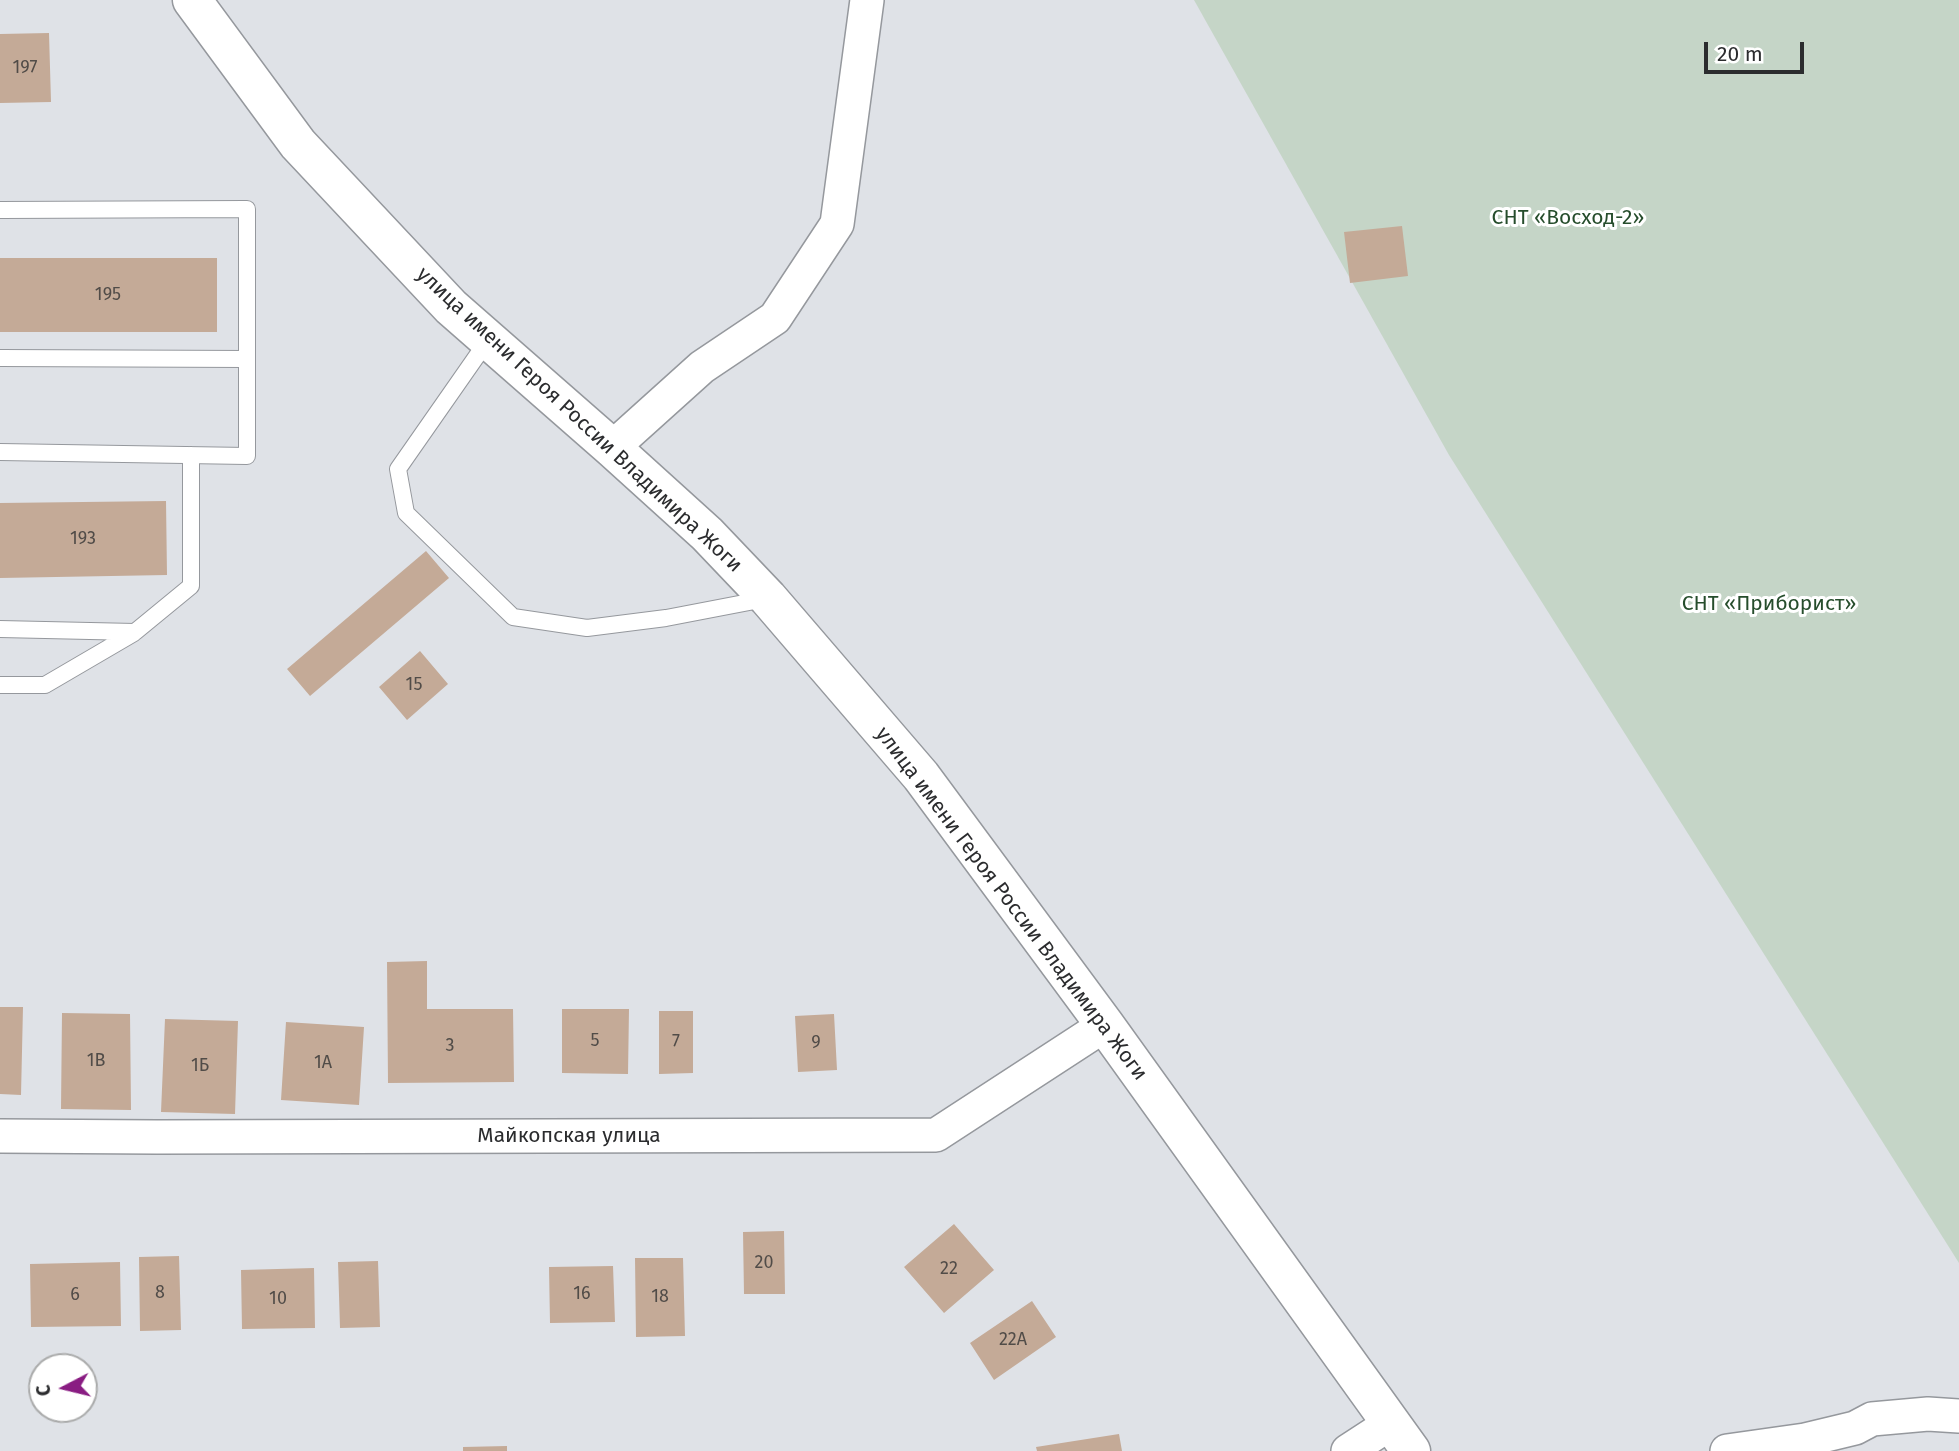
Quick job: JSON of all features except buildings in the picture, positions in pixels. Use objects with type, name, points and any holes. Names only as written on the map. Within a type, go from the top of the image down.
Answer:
[{"type":"main road","name":"улица имени Героя России Владимира Жоги","points":[[192,0],[298,144],[451,307],[707,534],[768,598],[921,776],[1105,1024],[1401,1437]]},
{"type":"street","points":[[612,448],[702,367],[775,318],[837,224],[867,0]]},
{"type":"street","name":"Майкопская улица","points":[[0,1136],[936,1135],[1105,1024]]},
{"type":"street","points":[[1727,1451],[1805,1440],[1855,1428],[1872,1419],[1927,1414],[1959,1416]]},
{"type":"street","points":[[1348,1451],[1401,1437]]},
{"type":"lane","points":[[0,210],[247,209],[247,456],[0,452]]},
{"type":"lane","points":[[488,340],[398,469],[406,513],[513,617],[587,628],[666,618],[768,598]]},
{"type":"lane","points":[[0,358],[247,359]]},
{"type":"lane","points":[[0,685],[45,685],[135,632],[191,586],[191,455]]},
{"type":"lane","points":[[0,629],[135,632]]},
{"type":"green space","points":[[1194,0],[1959,0],[1959,1263],[1449,455]]},
{"type":"park label","name":"СНТ «Восход-2»","points":[[1568,218]]},
{"type":"park label","name":"СНТ «Приборист»","points":[[1769,604]]}]
